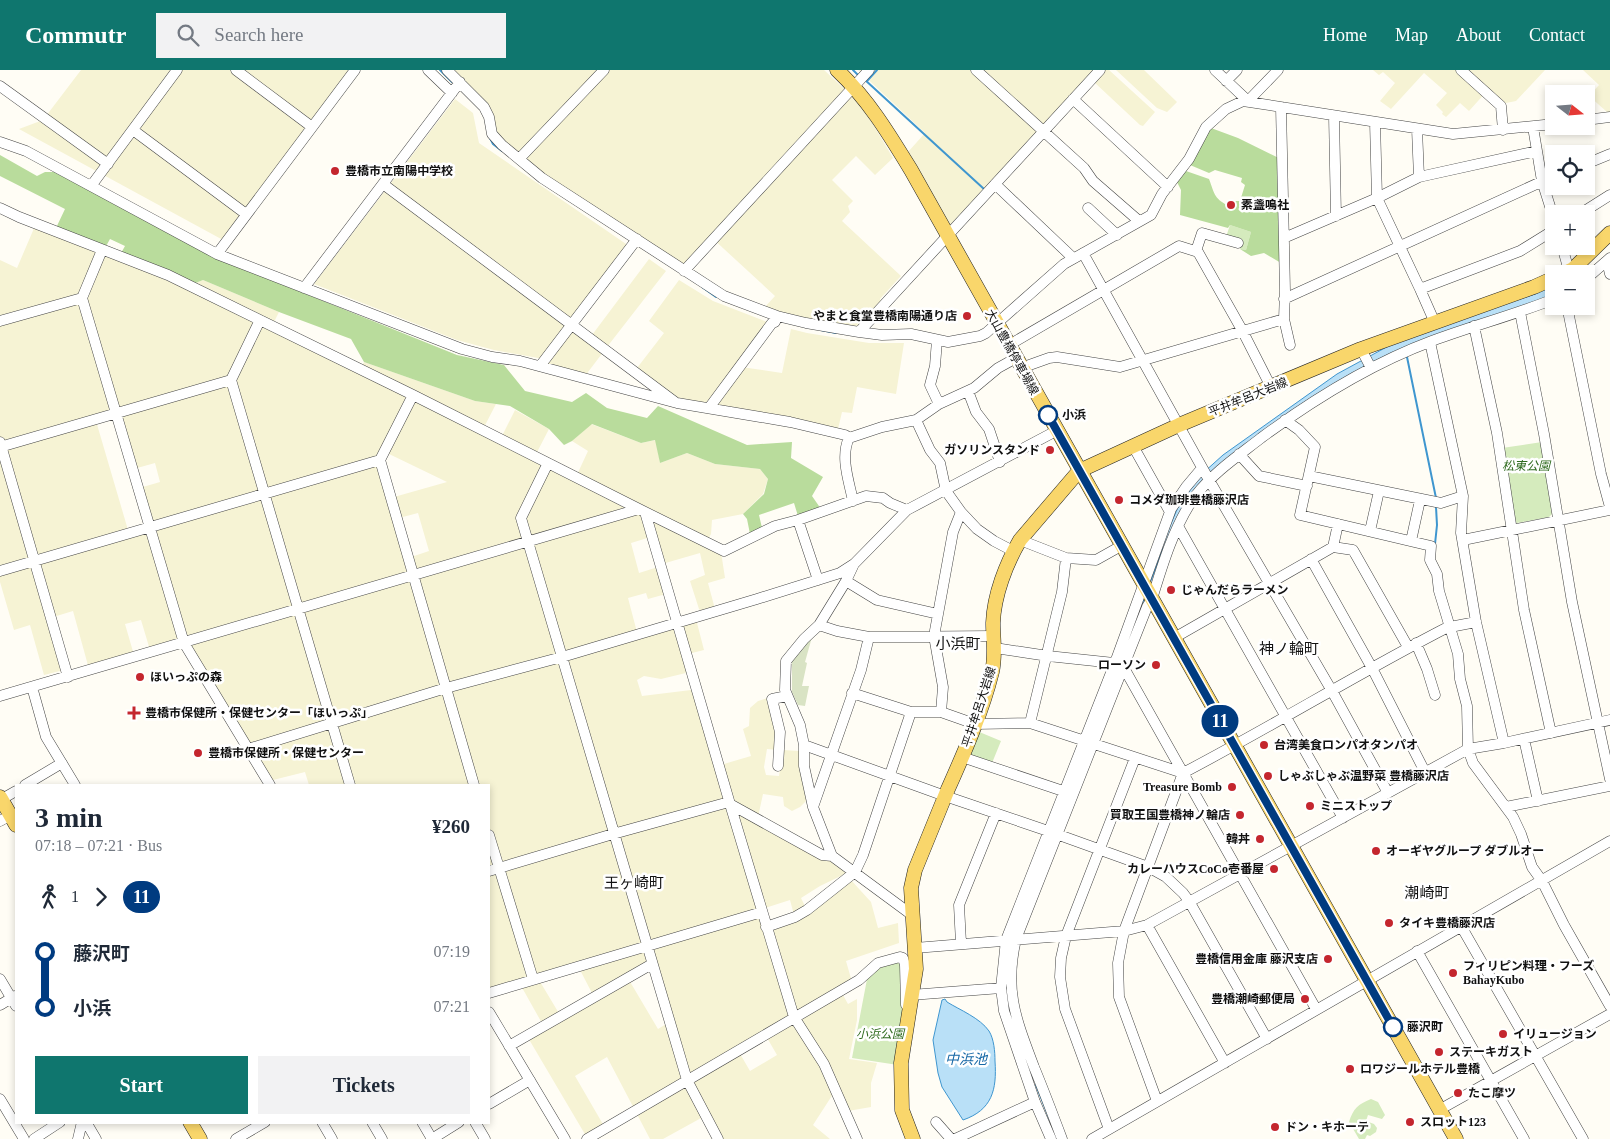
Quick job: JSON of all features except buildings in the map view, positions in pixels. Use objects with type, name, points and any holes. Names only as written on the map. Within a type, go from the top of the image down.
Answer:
[{"type":"main road","name":"大山豊橋停車場線","points":[[837,70],[862,77],[882,122],[1456,1139]]},
{"type":"main road","points":[[1577,265],[1610,233]]},
{"type":"main road","name":"平井牟呂大岩線","points":[[914,1139],[905,1120],[901,1101],[901,1063],[916,968],[911,888],[915,870],[975,724],[992,671],[995,606],[1005,570],[1017,546],[1079,471],[1179,425],[1271,387],[1363,353],[1434,322],[1545,282]]},
{"type":"main road","points":[[1,798],[9,820]]},
{"type":"main road","points":[[191,1124],[200,1139]]},
{"type":"street","points":[[91,186],[177,70]]},
{"type":"street","points":[[236,70],[312,127]]},
{"type":"street","points":[[217,254],[355,70]]},
{"type":"street","points":[[428,70],[486,111],[495,139],[542,178],[635,242],[724,296],[776,319],[882,335],[911,334],[948,342],[980,336],[986,333],[1057,270],[1074,258],[1152,215],[1156,204],[1183,169],[1210,122],[1226,109],[1243,101],[1417,129],[1461,134],[1545,125]]},
{"type":"street","points":[[447,70],[455,88]]},
{"type":"street","points":[[519,160],[604,70]]},
{"type":"street","points":[[976,70],[1084,168],[1093,181],[1139,221]]},
{"type":"street","points":[[859,332],[1100,70]]},
{"type":"street","points":[[1215,70],[1248,101]]},
{"type":"street","points":[[1226,81],[1237,70]]},
{"type":"street","points":[[1248,101],[1278,70]]},
{"type":"street","points":[[1461,70],[1501,106],[1502,130]]},
{"type":"street","points":[[684,271],[862,77]]},
{"type":"street","points":[[0,86],[108,164]]},
{"type":"street","points":[[304,288],[455,88]]},
{"type":"street","points":[[1073,99],[1168,187]]},
{"type":"street","points":[[1281,107],[1284,319],[1290,345]]},
{"type":"street","points":[[1334,116],[1336,216]]},
{"type":"street","points":[[1595,118],[1610,116]]},
{"type":"street","points":[[1375,122],[1377,198],[1434,322]]},
{"type":"street","points":[[1533,127],[1542,181],[1550,205]]},
{"type":"street","points":[[1417,129],[1418,177]]},
{"type":"street","points":[[133,130],[246,214]]},
{"type":"street","points":[[0,142],[26,151],[217,254],[462,349],[540,366],[677,403],[810,426],[849,438]]},
{"type":"street","points":[[1284,238],[1377,198],[1418,177],[1537,151]]},
{"type":"street","points":[[1595,160],[1610,154]]},
{"type":"street","points":[[1284,299],[1545,180]]},
{"type":"street","points":[[383,184],[677,403]]},
{"type":"street","points":[[994,184],[1074,258]]},
{"type":"street","points":[[1594,205],[1610,195]]},
{"type":"street","points":[[0,208],[19,218],[168,276],[413,395],[642,511],[724,550],[775,526],[798,520],[866,496],[883,498],[907,510]]},
{"type":"street","points":[[1088,208],[1117,235]]},
{"type":"street","points":[[0,217],[13,220],[19,218]]},
{"type":"street","points":[[1196,251],[1202,233],[1238,244]]},
{"type":"street","points":[[1420,289],[1520,251],[1545,236]]},
{"type":"street","points":[[540,366],[635,242]]},
{"type":"street","points":[[1009,344],[1179,246],[1196,251],[1242,330],[1271,387]]},
{"type":"street","points":[[102,250],[82,298],[184,643],[269,784]]},
{"type":"street","points":[[1084,253],[1202,468],[1332,691],[1388,793]]},
{"type":"street","points":[[1608,259],[1610,274]]},
{"type":"street","points":[[1595,271],[1608,259]]},
{"type":"street","points":[[0,321],[82,298]]},
{"type":"street","points":[[1119,666],[1147,607],[1147,591],[1178,526],[1195,496],[1209,480],[1239,454],[1285,420],[1338,386],[1371,368],[1430,342],[1545,302]]},
{"type":"street","points":[[1520,312],[1544,434],[1572,602],[1610,779]]},
{"type":"street","points":[[1463,540],[1610,509],[1606,473],[1569,315]]},
{"type":"street","points":[[709,408],[776,319]]},
{"type":"street","points":[[853,501],[845,465],[846,445],[849,438],[882,427],[916,420],[938,404],[968,391],[998,368],[1057,356],[1120,366],[1284,319]]},
{"type":"street","points":[[260,320],[231,380],[350,784]]},
{"type":"street","points":[[1474,326],[1497,433],[1524,610],[1551,733]]},
{"type":"street","points":[[936,340],[935,366],[930,385],[938,404]]},
{"type":"street","points":[[1430,342],[1463,496],[1461,533],[1476,622],[1504,743]]},
{"type":"street","points":[[1363,353],[1371,368]]},
{"type":"street","points":[[68,677],[0,445],[231,380]]},
{"type":"street","points":[[968,391],[976,412],[989,428],[1000,462]]},
{"type":"street","points":[[413,395],[380,460],[474,784]]},
{"type":"street","points":[[916,420],[930,450],[940,463],[946,491],[961,512],[977,529],[994,541],[1066,558],[1096,560],[1121,546]]},
{"type":"street","points":[[1285,420],[1299,430],[1315,447],[1300,515],[1431,546],[1430,560],[1437,574],[1439,591],[1458,654],[1460,679],[1467,706],[1468,749],[1473,763],[1506,807],[1521,834],[1532,867],[1542,881],[1564,925],[1610,1006]]},
{"type":"street","points":[[248,749],[446,688],[562,657],[840,573],[854,564],[907,510],[1056,431]]},
{"type":"street","points":[[1133,446],[1170,512]]},
{"type":"street","points":[[1239,454],[1259,476],[1379,491],[1441,503],[1463,496]]},
{"type":"street","points":[[0,571],[380,460]]},
{"type":"street","points":[[548,463],[521,518],[687,1080],[718,1139]]},
{"type":"street","points":[[1051,1139],[1035,1102],[1007,1021],[1001,988],[1011,939],[1147,591],[1170,512],[1186,486],[1202,468]]},
{"type":"street","points":[[1370,531],[1379,491]]},
{"type":"street","points":[[1411,541],[1420,500]]},
{"type":"street","points":[[0,696],[528,541],[642,511]]},
{"type":"street","points":[[642,511],[794,1017],[824,1064],[857,1139]]},
{"type":"street","points":[[941,712],[943,687],[934,636],[953,532],[961,512]]},
{"type":"street","points":[[798,520],[818,580]]},
{"type":"street","points":[[1332,547],[1338,524]]},
{"type":"street","points":[[1178,526],[1343,818]]},
{"type":"street","points":[[1174,638],[1332,547],[1353,550],[1427,669],[1435,695]]},
{"type":"street","points":[[1030,723],[1048,656],[1062,592],[1066,558]]},
{"type":"street","points":[[1310,559],[1372,668],[1425,772]]},
{"type":"street","points":[[832,856],[813,808],[804,766],[804,746],[800,725],[785,690],[786,662],[804,639],[819,625],[846,581],[854,564]]},
{"type":"street","points":[[846,581],[877,600],[938,614]]},
{"type":"street","points":[[1157,1101],[1119,996],[1118,963],[1124,931],[1183,774],[1412,645],[1450,626],[1476,622]]},
{"type":"street","points":[[819,625],[837,631],[870,637],[934,636],[994,642],[1048,656],[1119,666]]},
{"type":"street","points":[[813,808],[861,670],[870,637]]},
{"type":"street","points":[[1119,666],[1241,874],[1316,1009]]},
{"type":"street","points":[[32,687],[46,737],[74,784]]},
{"type":"street","points":[[852,694],[911,712],[941,712],[975,724],[1030,723],[1183,774]]},
{"type":"street","points":[[778,766],[780,732],[772,699],[787,696]]},
{"type":"street","points":[[766,927],[795,917],[807,910],[855,872],[863,855],[911,712]]},
{"type":"street","points":[[915,948],[1124,931],[1147,925],[1468,749],[1610,720]]},
{"type":"street","points":[[1524,739],[1538,801]]},
{"type":"street","points":[[1053,833],[1064,791],[1089,742]]},
{"type":"street","points":[[804,746],[1148,867],[1166,876],[1189,902],[1267,1039]]},
{"type":"street","points":[[962,757],[1064,791]]},
{"type":"street","points":[[1109,1129],[1065,1009],[1060,977],[1061,958],[1066,936],[1135,758]]},
{"type":"street","points":[[27,784],[62,763]]},
{"type":"street","points":[[1506,807],[1610,786]]},
{"type":"street","points":[[1,798],[15,791]]},
{"type":"street","points":[[493,869],[613,834],[730,803],[822,854],[832,856],[912,915]]},
{"type":"street","points":[[961,943],[958,905],[996,813]]},
{"type":"street","points":[[1092,1139],[1542,881],[1610,840]]},
{"type":"street","points":[[490,844],[493,869],[532,979]]},
{"type":"street","points":[[490,993],[762,912]]},
{"type":"street","points":[[1147,925],[1224,1063]]},
{"type":"street","points":[[1462,926],[1583,1139]]},
{"type":"street","points":[[1011,939],[1012,1001],[1016,1019],[1062,1139]]},
{"type":"street","points":[[1417,951],[1524,1139]]},
{"type":"street","points":[[587,1139],[859,980],[878,964],[900,957],[903,958],[905,965],[906,1007],[910,1002],[1001,988]]},
{"type":"street","points":[[509,1046],[652,964]]},
{"type":"street","points":[[0,979],[15,1000],[0,1005]]},
{"type":"street","points":[[490,1014],[565,1139]]},
{"type":"street","points":[[1440,1110],[1610,1014]]},
{"type":"street","points":[[490,1103],[530,1080]]},
{"type":"street","points":[[0,1099],[24,1139]]},
{"type":"street","points":[[955,1139],[1035,1102]]},
{"type":"street","points":[[936,1122],[950,1139]]},
{"type":"street","points":[[34,1139],[57,1124]]},
{"type":"street","points":[[78,1139],[82,1124]]},
{"type":"street","points":[[87,1124],[96,1139]]},
{"type":"street","points":[[236,1139],[262,1124]]},
{"type":"street","points":[[323,1124],[332,1139]]},
{"type":"street","points":[[373,1124],[382,1139]]},
{"type":"street","points":[[423,1124],[432,1139],[456,1124]]},
{"type":"street","points":[[476,1124],[485,1139]]},
{"type":"shaded area","points":[[81,70],[351,70],[223,240],[19,129],[43,120]]},
{"type":"shaded area","points":[[452,70],[824,70],[851,95],[870,119],[893,158],[875,175],[856,156],[832,180],[853,201],[848,206],[850,212],[842,221],[901,276],[880,299],[882,303],[858,328],[852,329],[764,308],[775,296],[711,237],[683,267],[543,176],[499,140],[491,118]]},
{"type":"shaded area","points":[[858,70],[1095,70],[950,225],[908,152],[925,133]]},
{"type":"shaded area","points":[[1105,70],[1109,70],[1155,112],[1143,126],[1094,82]]},
{"type":"shaded area","points":[[1116,70],[1144,70],[1177,102],[1167,112],[1157,108]]},
{"type":"shaded area","points":[[1373,70],[1545,70],[1516,101],[1501,104],[1487,91],[1469,111],[1460,103],[1446,117],[1436,105],[1447,93],[1424,73],[1391,109],[1380,101],[1395,83],[1383,72],[1379,75]]},
{"type":"shaded area","points":[[1583,70],[1610,70],[1610,112],[1607,112],[1595,101],[1595,89],[1599,85]]},
{"type":"shaded area","points":[[455,99],[473,113],[479,143],[629,246],[569,325],[604,351],[585,376],[546,365],[549,360],[494,350],[457,340],[314,284]]},
{"type":"shaded area","points":[[35,226],[190,290],[193,284],[203,280],[279,312],[271,328],[360,371],[364,362],[475,401],[496,404],[481,433],[499,442],[515,410],[549,429],[534,458],[575,479],[588,451],[572,441],[591,424],[641,443],[656,440],[660,463],[687,453],[715,464],[760,469],[768,479],[763,494],[743,514],[712,520],[711,534],[705,544],[721,552],[725,578],[708,583],[715,609],[703,613],[699,609],[690,581],[705,575],[700,553],[662,564],[654,536],[631,543],[639,573],[658,567],[666,594],[648,599],[646,593],[628,598],[638,636],[696,619],[704,650],[684,655],[690,672],[661,679],[644,676],[637,680],[642,696],[691,690],[694,692],[717,766],[751,756],[743,729],[749,726],[750,708],[758,701],[768,698],[778,739],[778,750],[767,749],[764,767],[766,775],[779,776],[783,750],[799,751],[807,800],[800,807],[792,811],[784,806],[783,797],[763,794],[756,821],[822,857],[829,858],[849,872],[820,886],[801,898],[806,908],[794,915],[790,900],[759,910],[764,930],[798,918],[850,879],[871,902],[878,928],[898,923],[899,943],[846,961],[852,982],[839,988],[848,1004],[857,999],[857,1020],[849,1059],[877,1063],[871,1083],[871,1107],[848,1111],[838,1090],[835,1091],[813,1125],[830,1139],[715,1139],[703,1117],[663,1139],[650,1139],[607,1057],[575,1076],[604,1126],[586,1136],[527,1036],[543,1025],[520,984],[539,980],[560,1015],[593,995],[579,968],[644,949],[646,950],[651,967],[629,980],[658,1029],[671,1021],[647,941],[490,989],[490,784],[309,784],[305,772],[269,781],[185,640],[150,650],[141,620],[125,624],[134,655],[89,669],[73,611],[50,618],[64,670],[44,675],[30,625],[14,630],[0,582],[0,260],[17,268]],"holes":[[[115,416],[130,470],[155,463],[160,482],[136,489],[146,525],[128,530],[96,421]],[[387,453],[447,482],[394,497],[383,461]],[[418,513],[429,551],[411,557],[399,518]],[[766,1036],[777,1055],[750,1071],[739,1052]]]},
{"type":"shaded area","points":[[649,259],[666,271],[607,347],[592,335]]},
{"type":"shaded area","points":[[679,280],[713,301],[770,323],[708,404],[679,399],[637,368],[664,333],[649,321]]},
{"type":"shaded area","points":[[791,329],[869,343],[904,343],[896,394],[857,387],[852,413],[842,412],[838,429],[712,405],[741,367],[782,373]]},
{"type":"green space","name":"素盞鳴社","points":[[1211,128],[1238,138],[1287,162],[1281,263],[1264,253],[1251,256],[1240,249],[1246,250],[1251,232],[1230,225],[1228,228],[1180,215],[1181,190],[1177,182],[1186,171],[1209,179],[1216,196],[1221,202],[1231,207],[1234,201],[1240,201],[1245,185],[1241,182],[1242,178],[1215,170],[1209,173],[1190,165],[1207,132]]},
{"type":"green space","points":[[0,155],[37,176],[45,172],[55,172],[212,256],[457,355],[504,365],[525,391],[572,402],[586,393],[607,408],[647,418],[658,406],[747,445],[792,442],[791,458],[823,477],[812,496],[821,509],[798,516],[794,503],[759,515],[762,528],[750,534],[747,519],[743,514],[764,494],[768,479],[760,469],[715,464],[687,453],[660,463],[655,440],[641,443],[592,424],[572,441],[564,445],[549,429],[510,406],[475,401],[364,362],[351,339],[279,312],[203,280],[193,284],[120,255],[125,246],[110,239],[105,248],[56,228],[65,209],[0,176]]},
{"type":"green space","points":[[1230,225],[1251,232],[1246,250],[1240,249],[1242,243],[1226,237]]},
{"type":"green space","name":"松東公園","points":[[1542,442],[1552,514],[1549,517],[1517,523],[1515,522],[1502,448]]},
{"type":"green space","points":[[812,637],[805,662],[807,663],[802,686],[809,686],[805,706],[798,705],[792,692],[792,660]]},
{"type":"green space","points":[[977,731],[1001,741],[992,763],[970,756]]},
{"type":"green space","name":"小浜公園","points":[[900,959],[904,1001],[898,1065],[852,1058],[868,974],[879,965]]},
{"type":"green space","points":[[1371,1099],[1378,1102],[1385,1115],[1382,1119],[1368,1115],[1366,1121],[1374,1124],[1377,1128],[1376,1132],[1370,1136],[1367,1135],[1365,1139],[1359,1139],[1349,1122],[1357,1108]]},
{"type":"water","points":[[1545,290],[1545,298],[1385,358],[1207,478],[1166,551],[1160,549],[1179,505],[1203,473],[1223,455],[1337,374],[1394,343]]},
{"type":"water","name":"中浜池","points":[[945,999],[985,1026],[991,1034],[994,1046],[995,1081],[991,1098],[981,1111],[963,1120],[942,1087],[933,1040],[942,1000]]},
{"type":"waterway","points":[[440,70],[452,82]]},
{"type":"waterway","points":[[853,70],[858,75]]},
{"type":"waterway","points":[[867,81],[877,70]]},
{"type":"waterway","points":[[864,79],[984,189]]},
{"type":"waterway","points":[[490,138],[493,144],[502,151]]},
{"type":"waterway","points":[[702,287],[716,297]]},
{"type":"waterway","points":[[821,330],[836,333]]},
{"type":"waterway","points":[[1407,357],[1436,498]]},
{"type":"waterway","points":[[1435,544],[1436,507]]},
{"type":"waterway","points":[[1150,582],[1163,549]]},
{"type":"waterway","points":[[1134,627],[1144,598]]},
{"type":"waterway","points":[[1036,1085],[1050,1120]]},
{"type":"bus line","name":"11","points":[[1048,415],[1393,1027]]},
{"type":"place","name":"豊橋市立南陽中学校","points":[[335,171]]},
{"type":"place","name":"素盞鳴社","points":[[1231,205]]},
{"type":"place","name":"やまと食堂豊橋南陽通り店","points":[[967,316]]},
{"type":"place","name":"小浜","points":[[1048,415]]},
{"type":"place","name":"ガソリンスタンド","points":[[1050,450]]},
{"type":"place","name":"コメダ珈琲豊橋藤沢店","points":[[1119,500]]},
{"type":"place","name":"じゃんだらラーメン","points":[[1171,590]]},
{"type":"place","name":"ローソン","points":[[1156,665]]},
{"type":"place","name":"ほいっぷの森","points":[[140,677]]},
{"type":"place","name":"豊橋市保健所・保健センター「ほいっぷ」","points":[[134,713]]},
{"type":"place","name":"台湾美食ロンパオタンパオ","points":[[1264,745]]},
{"type":"place","name":"豊橋市保健所・保健センター","points":[[198,753]]},
{"type":"place","name":"しゃぶしゃぶ温野菜 豊橋藤沢店","points":[[1268,776]]},
{"type":"place","name":"Treasure Bomb","points":[[1232,787]]},
{"type":"place","name":"ミニストップ","points":[[1310,806]]},
{"type":"place","name":"買取王国豊橋神ノ輪店","points":[[1240,815]]},
{"type":"place","name":"韓丼","points":[[1260,839]]},
{"type":"place","name":"オーギヤグループ ダブルオー","points":[[1376,851]]},
{"type":"place","name":"カレーハウスCoCo壱番屋","points":[[1274,869]]},
{"type":"place","name":"タイキ豊橋藤沢店","points":[[1389,923]]},
{"type":"place","name":"豊橋信用金庫 藤沢支店","points":[[1328,959]]},
{"type":"place","name":"フィリピン料理・フーズ BahayKubo","points":[[1453,973]]},
{"type":"place","name":"豊橋潮崎郵便局","points":[[1305,999]]},
{"type":"place","name":"藤沢町","points":[[1393,1027]]},
{"type":"place","name":"イリュージョン","points":[[1503,1034]]},
{"type":"place","name":"ステーキガスト","points":[[1439,1052]]},
{"type":"place","name":"ロワジールホテル豊橋","points":[[1350,1069]]},
{"type":"place","name":"たこ摩ツ","points":[[1458,1093]]},
{"type":"place","name":"スロット123","points":[[1410,1122]]},
{"type":"place","name":"ドン・キホーテ","points":[[1275,1127]]},
{"type":"district","name":"小浜町","points":[[958,644]]},
{"type":"district","name":"神ノ輪町","points":[[1289,649]]},
{"type":"district","name":"王ヶ崎町","points":[[634,883]]},
{"type":"district","name":"潮崎町","points":[[1427,893]]}]
